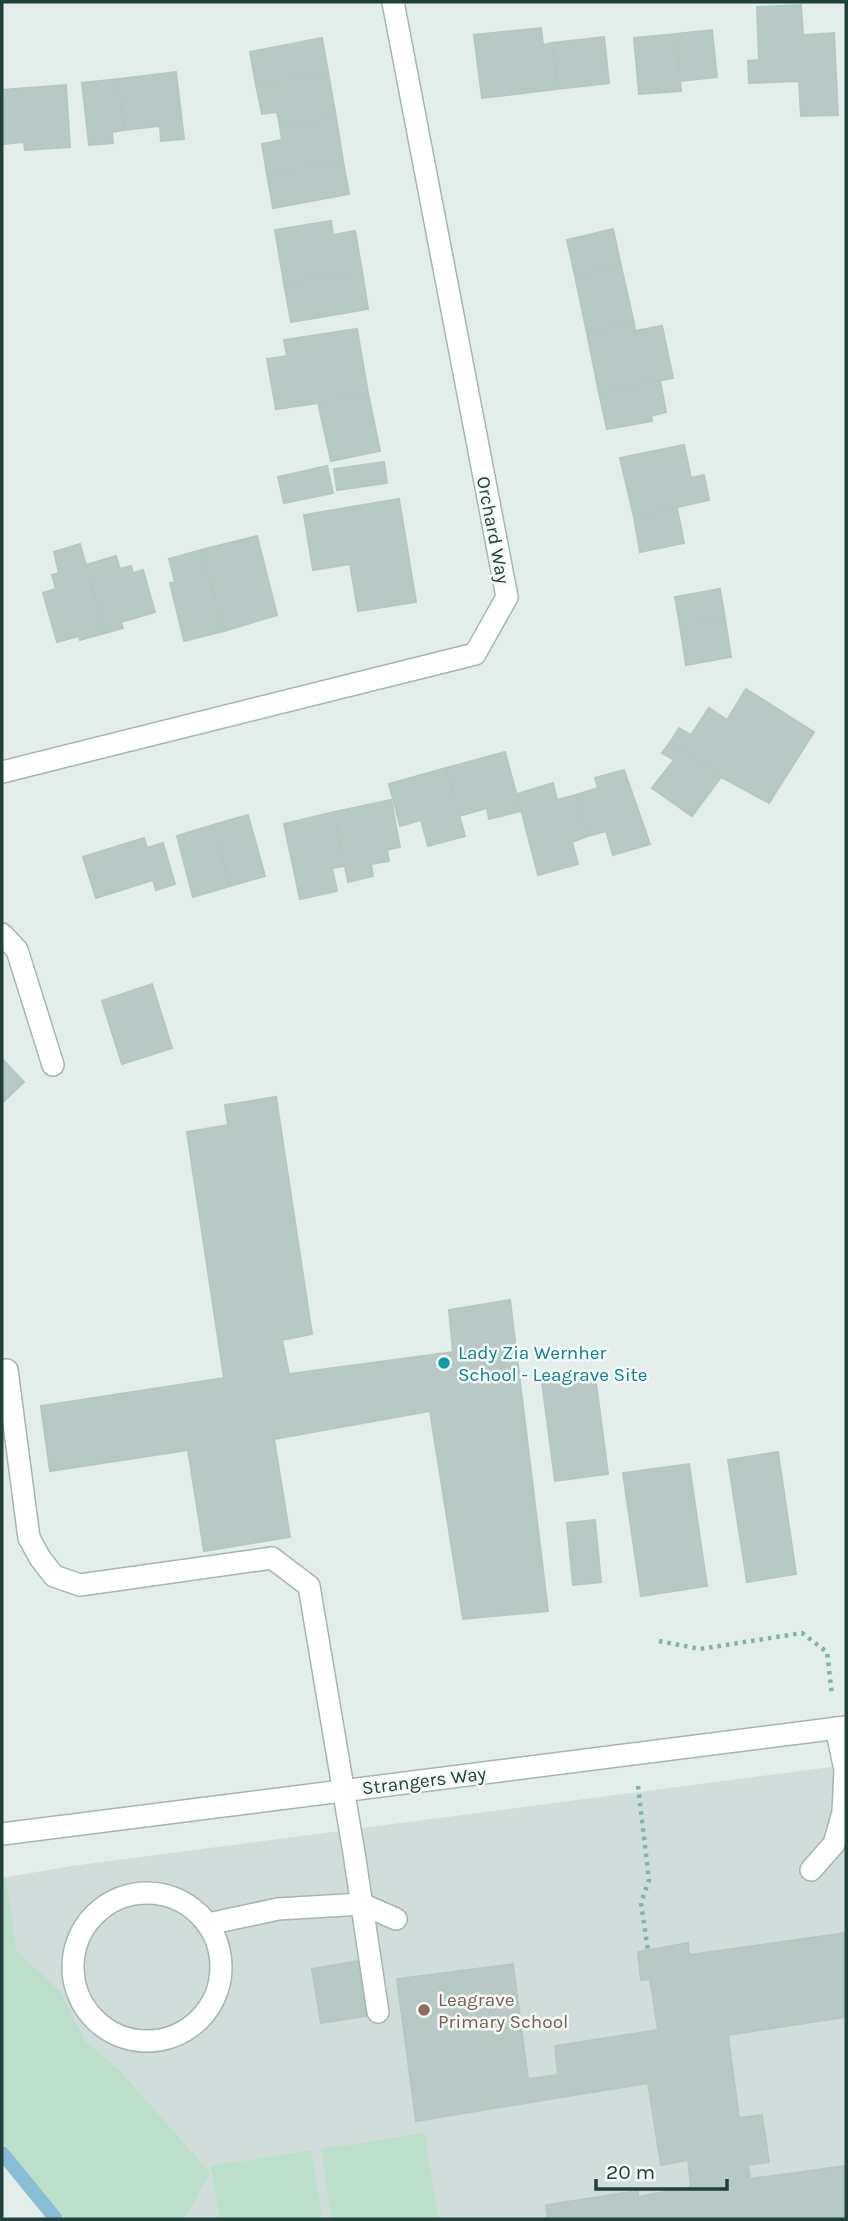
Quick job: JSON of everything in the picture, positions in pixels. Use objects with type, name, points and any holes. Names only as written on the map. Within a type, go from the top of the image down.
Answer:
[{"type":"street","name":"Orchard Way","points":[[2,772],[475,654],[507,597],[393,2]]},
{"type":"street","points":[[2,934],[17,950],[53,1065]]},
{"type":"street","points":[[6,1370],[29,1538],[54,1576],[80,1585],[272,1558],[309,1586],[378,2012]]},
{"type":"street","points":[[811,1870],[834,1844],[843,1812],[845,1770],[841,1728]]},
{"type":"street","name":"Strangers Way","points":[[2,1833],[841,1728]]},
{"type":"street","points":[[145,1892],[169,1895],[191,1906],[208,1924],[219,1946],[222,1970],[217,1995],[204,2016],[185,2032],[162,2040],[138,2041],[114,2035],[94,2021],[80,2000],[72,1976],[78,1940],[83,1929],[99,1910],[120,1897],[145,1892]]},
{"type":"street","points":[[208,1924],[278,1909],[362,1904],[396,1919]]},
{"type":"path","points":[[659,1641],[701,1649],[802,1633],[827,1652],[841,1728]]},
{"type":"path","points":[[634,1754],[649,1880],[641,1903],[648,1951]]},
{"type":"shaded area","name":"Leagrave Primary School","points":[[846,1765],[846,2219],[66,2219],[2,2142],[2,1878],[72,1866]]},
{"type":"green space","points":[[2,1878],[6,1878],[17,1952],[60,1991],[85,2041],[121,2072],[210,2173],[184,2219],[66,2219],[29,2178],[2,2142]]},
{"type":"green space","points":[[425,2133],[438,2219],[332,2219],[321,2149]]},
{"type":"green space","points":[[311,2150],[322,2219],[219,2219],[211,2166]]},
{"type":"building","points":[[801,5],[803,35],[834,33],[838,115],[801,116],[799,81],[749,83],[748,61],[759,60],[757,7]]},
{"type":"building","points":[[541,28],[543,45],[552,43],[558,89],[482,98],[474,35]]},
{"type":"building","points":[[712,30],[717,77],[680,81],[676,34]]},
{"type":"building","points":[[676,34],[681,91],[639,94],[634,38]]},
{"type":"building","points":[[604,37],[609,83],[558,89],[552,43]]},
{"type":"building","points":[[322,38],[328,72],[256,85],[250,52]]},
{"type":"building","points":[[176,72],[184,139],[161,141],[160,126],[124,130],[118,79]]},
{"type":"building","points":[[328,72],[336,117],[280,127],[277,112],[262,114],[256,85]]},
{"type":"building","points":[[118,79],[124,130],[112,132],[113,143],[89,145],[82,83]]},
{"type":"building","points":[[66,85],[70,147],[25,150],[24,142],[4,144],[2,90]]},
{"type":"building","points":[[336,117],[343,161],[267,174],[262,144],[282,140],[280,127]]},
{"type":"building","points":[[343,161],[349,194],[273,208],[267,174]]},
{"type":"building","points":[[331,221],[333,235],[355,231],[362,271],[284,283],[275,230]]},
{"type":"building","points":[[613,229],[621,266],[575,276],[567,240]]},
{"type":"building","points":[[621,266],[634,323],[587,333],[575,276]]},
{"type":"building","points":[[362,271],[368,309],[291,322],[284,283]]},
{"type":"building","points":[[634,323],[635,331],[662,326],[673,378],[599,393],[587,333]]},
{"type":"building","points":[[357,329],[368,393],[276,409],[267,359],[287,356],[284,340]]},
{"type":"building","points":[[660,380],[666,412],[651,416],[652,421],[607,429],[599,393]]},
{"type":"building","points":[[368,393],[380,451],[331,461],[318,403]]},
{"type":"building","points":[[684,445],[691,478],[704,475],[709,500],[634,517],[620,458]]},
{"type":"building","points":[[384,462],[387,483],[337,490],[334,469]]},
{"type":"building","points":[[327,466],[333,493],[284,503],[278,477]]},
{"type":"building","points":[[399,499],[416,602],[358,611],[350,564],[313,570],[304,515]]},
{"type":"building","points":[[677,508],[684,543],[640,552],[634,517]]},
{"type":"building","points":[[257,536],[277,615],[224,631],[201,550]]},
{"type":"building","points":[[80,544],[105,633],[80,640],[79,636],[57,642],[43,593],[56,589],[52,575],[59,573],[54,552]]},
{"type":"building","points":[[201,550],[224,631],[184,641],[170,583],[175,582],[169,559]]},
{"type":"building","points":[[116,556],[120,569],[131,566],[133,573],[143,570],[155,612],[121,622],[123,628],[105,633],[86,565]]},
{"type":"building","points":[[720,589],[725,619],[680,626],[675,597]]},
{"type":"building","points":[[725,619],[731,657],[686,665],[680,626]]},
{"type":"building","points":[[746,689],[814,732],[769,803],[721,777],[671,741],[679,728],[691,735],[709,708],[727,720]]},
{"type":"building","points":[[671,741],[721,777],[692,816],[652,788],[674,760],[662,753]]},
{"type":"building","points":[[505,752],[521,811],[489,819],[487,808],[459,816],[446,768]]},
{"type":"building","points":[[446,768],[465,836],[428,846],[421,820],[400,826],[389,784]]},
{"type":"building","points":[[624,770],[650,844],[613,855],[606,831],[588,836],[576,795],[598,788],[595,778]]},
{"type":"building","points":[[553,783],[557,800],[576,795],[588,836],[572,842],[578,864],[538,875],[517,794]]},
{"type":"building","points":[[391,800],[400,847],[387,850],[389,861],[371,864],[373,876],[348,882],[334,812]]},
{"type":"building","points":[[334,812],[345,866],[332,868],[337,891],[300,899],[284,824]]},
{"type":"building","points":[[248,815],[265,876],[230,886],[213,825]]},
{"type":"building","points":[[213,825],[230,886],[193,897],[177,836]]},
{"type":"building","points":[[144,838],[147,848],[163,843],[175,884],[156,890],[153,880],[96,898],[83,857]]},
{"type":"building","points":[[152,984],[172,1048],[122,1064],[102,1001]]},
{"type":"building","points":[[2,1059],[24,1082],[2,1103]]},
{"type":"building","name":"Lady Zia Wernher School - Leagrave Site","points":[[276,1097],[312,1334],[282,1340],[289,1374],[453,1352],[449,1310],[510,1300],[548,1611],[463,1619],[430,1411],[274,1439],[290,1537],[204,1551],[188,1450],[50,1471],[41,1406],[224,1378],[187,1132],[228,1125],[225,1105]]},
{"type":"building","points":[[595,1375],[608,1474],[555,1481],[542,1382]]},
{"type":"building","points":[[778,1452],[796,1574],[747,1582],[728,1460]]},
{"type":"building","points":[[689,1464],[707,1586],[641,1596],[623,1473]]},
{"type":"building","points":[[595,1520],[601,1582],[573,1585],[567,1523]]},
{"type":"building","name":"Leagrave Primary School","points":[[846,1933],[846,2017],[728,2035],[739,2118],[762,2115],[769,2162],[748,2165],[750,2179],[846,2166],[846,2219],[548,2219],[546,2205],[638,2191],[638,2197],[691,2187],[688,2160],[661,2165],[648,2083],[416,2121],[397,1979],[513,1964],[528,2079],[558,2075],[555,2046],[658,2030],[650,1979],[641,1980],[638,1952],[688,1943],[689,1955]]},
{"type":"building","points":[[358,1961],[366,2016],[321,2023],[312,1969]]},
{"type":"waterway","points":[[2,2153],[56,2219]]},
{"type":"place","name":"Lady Zia Wernher School - Leagrave Site","points":[[444,1363]]},
{"type":"place","name":"Leagrave Primary School","points":[[424,2010]]}]
